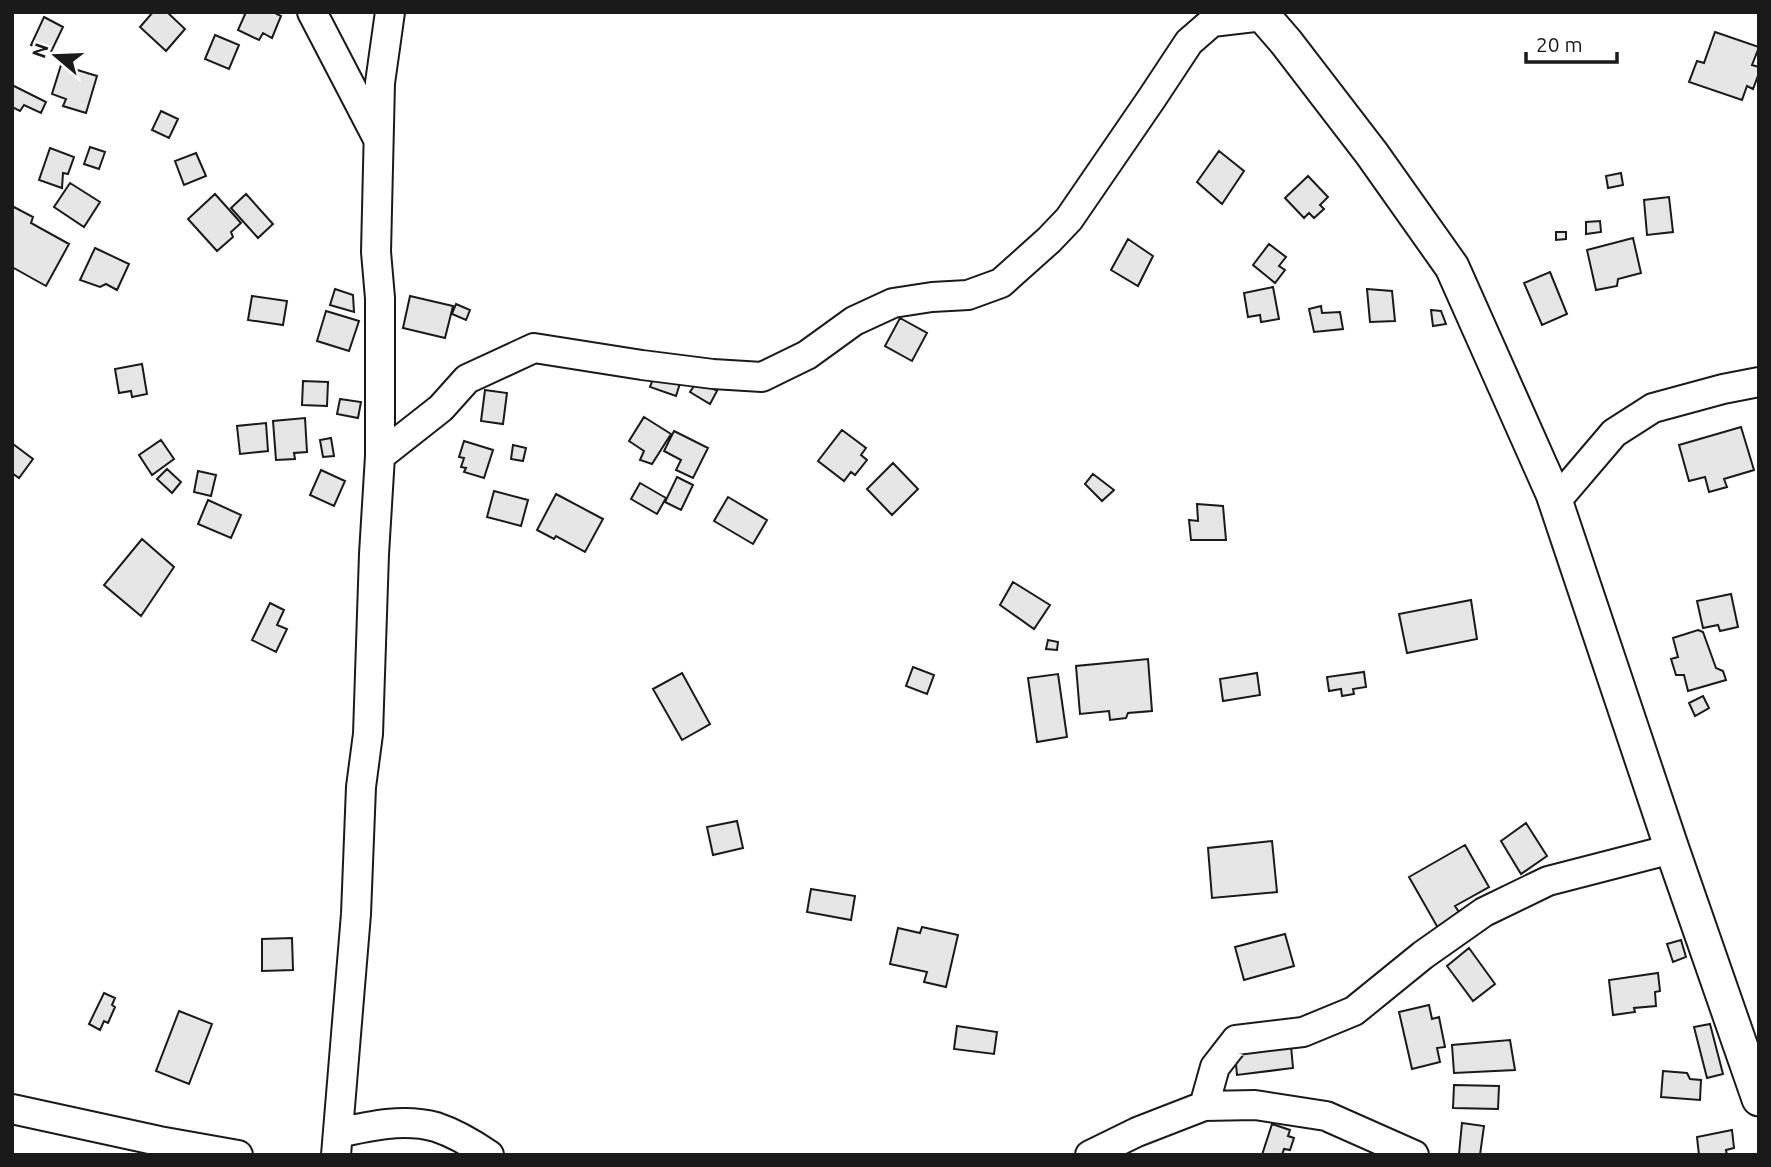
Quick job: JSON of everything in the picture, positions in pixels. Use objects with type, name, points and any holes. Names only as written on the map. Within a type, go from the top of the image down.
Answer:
[{"type":"street","points":[[312,12],[379,139]]},
{"type":"street","points":[[337,1144],[356,914],[360,787],[368,734],[373,554],[380,456],[380,298],[376,252],[380,83],[390,12]]},
{"type":"street","points":[[380,456],[441,408],[467,379],[534,348],[642,365],[762,377],[807,355],[854,321],[893,303],[968,295],[1001,283],[1069,219],[1188,42],[1212,22],[1262,14],[1372,154],[1452,267],[1556,501],[1759,1099]]},
{"type":"street","points":[[1556,501],[1614,433],[1654,408],[1759,382]]},
{"type":"street","points":[[1204,1106],[1215,1067],[1236,1040],[1303,1032],[1354,1011],[1423,955],[1484,912],[1548,881],[1672,849]]},
{"type":"street","points":[[1090,1155],[1138,1132],[1204,1106],[1255,1105],[1326,1116],[1414,1155]]},
{"type":"street","points":[[12,1109],[238,1155]]},
{"type":"street","points":[[337,1144],[372,1125],[407,1124],[434,1127],[450,1133],[489,1155]]},
{"type":"building","points":[[153,12],[167,12],[185,29],[166,51],[140,27]]},
{"type":"building","points":[[246,12],[273,12],[281,16],[272,38],[263,33],[259,40],[238,30]]},
{"type":"building","points":[[44,17],[63,27],[50,54],[31,45]]},
{"type":"building","points":[[1715,32],[1759,47],[1752,65],[1759,67],[1759,73],[1753,89],[1747,86],[1742,100],[1689,82],[1697,61],[1704,63]]},
{"type":"building","points":[[215,35],[239,45],[229,69],[205,59]]},
{"type":"building","points":[[61,65],[97,76],[86,113],[63,106],[66,99],[52,94]]},
{"type":"building","points":[[12,85],[46,102],[41,113],[24,105],[20,111],[12,107]]},
{"type":"building","points":[[161,111],[178,119],[169,138],[152,130]]},
{"type":"building","points":[[90,147],[105,152],[99,169],[84,164]]},
{"type":"building","points":[[50,148],[74,157],[68,174],[63,173],[62,188],[39,180]]},
{"type":"building","points":[[1219,151],[1244,171],[1222,204],[1197,182]]},
{"type":"building","points":[[196,153],[206,176],[184,185],[175,161]]},
{"type":"building","points":[[1621,173],[1623,185],[1608,188],[1606,176]]},
{"type":"building","points":[[1308,176],[1328,197],[1320,205],[1324,209],[1314,218],[1309,213],[1304,218],[1285,198]]},
{"type":"building","points":[[70,183],[100,202],[84,227],[54,207]]},
{"type":"building","points":[[215,194],[241,223],[231,232],[233,237],[217,251],[188,219]]},
{"type":"building","points":[[246,194],[273,224],[258,238],[231,208]]},
{"type":"building","points":[[1669,197],[1673,232],[1647,235],[1644,200]]},
{"type":"building","points":[[12,206],[33,217],[31,223],[69,244],[46,286],[12,267]]},
{"type":"building","points":[[1600,221],[1601,232],[1586,234],[1586,222]]},
{"type":"building","points":[[1556,232],[1566,232],[1566,239],[1556,240]]},
{"type":"building","points":[[1633,238],[1641,273],[1618,279],[1617,286],[1596,290],[1587,250]]},
{"type":"building","points":[[1128,239],[1153,256],[1138,286],[1111,270]]},
{"type":"building","points":[[1269,244],[1286,257],[1279,266],[1285,270],[1275,283],[1253,265]]},
{"type":"building","points":[[95,248],[129,264],[117,290],[106,284],[100,287],[80,280]]},
{"type":"building","points":[[1550,272],[1567,314],[1542,325],[1524,283]]},
{"type":"building","points":[[1273,287],[1279,319],[1261,322],[1260,315],[1248,317],[1244,293]]},
{"type":"building","points":[[335,289],[353,295],[354,312],[330,305]]},
{"type":"building","points":[[1367,289],[1392,291],[1395,321],[1370,322]]},
{"type":"building","points":[[252,296],[287,301],[283,325],[248,320]]},
{"type":"building","points":[[410,296],[453,306],[445,338],[403,328]]},
{"type":"building","points":[[456,304],[470,310],[466,320],[452,314]]},
{"type":"building","points":[[1321,306],[1322,313],[1340,312],[1343,329],[1314,332],[1309,309]]},
{"type":"building","points":[[1431,310],[1441,311],[1446,324],[1433,326]]},
{"type":"building","points":[[326,311],[359,321],[349,351],[317,341]]},
{"type":"building","points":[[900,318],[927,333],[912,361],[885,346]]},
{"type":"building","points":[[142,364],[147,394],[132,397],[131,391],[119,393],[115,369]]},
{"type":"building","points":[[656,371],[681,380],[676,396],[650,387]]},
{"type":"building","points":[[698,380],[717,391],[710,404],[690,392]]},
{"type":"building","points":[[303,381],[328,382],[327,406],[302,405]]},
{"type":"building","points":[[485,390],[507,393],[503,424],[481,421]]},
{"type":"building","points":[[340,399],[361,402],[358,418],[337,414]]},
{"type":"building","points":[[644,417],[671,434],[652,464],[640,460],[644,451],[629,441]]},
{"type":"building","points":[[305,418],[307,452],[294,453],[295,459],[276,460],[273,421]]},
{"type":"building","points":[[266,423],[268,451],[240,454],[237,426]]},
{"type":"building","points":[[1741,427],[1754,470],[1724,479],[1727,487],[1709,492],[1705,477],[1689,481],[1679,445]]},
{"type":"building","points":[[842,430],[866,448],[861,455],[867,460],[855,475],[851,472],[844,481],[818,461]]},
{"type":"building","points":[[674,431],[708,448],[693,478],[676,470],[681,460],[664,451]]},
{"type":"building","points":[[331,438],[334,456],[323,457],[320,440]]},
{"type":"building","points":[[161,440],[174,459],[152,475],[139,455]]},
{"type":"building","points":[[464,441],[493,450],[484,478],[464,472],[466,468],[461,467],[464,458],[459,457]]},
{"type":"building","points":[[13,444],[33,459],[19,478],[12,473]]},
{"type":"building","points":[[513,445],[526,448],[523,461],[511,459]]},
{"type":"building","points":[[893,463],[918,489],[892,515],[867,489]]},
{"type":"building","points":[[167,469],[181,482],[172,493],[157,479]]},
{"type":"building","points":[[321,470],[345,481],[334,506],[310,495]]},
{"type":"building","points":[[198,471],[216,475],[211,496],[194,492]]},
{"type":"building","points":[[1093,474],[1114,490],[1102,501],[1085,484]]},
{"type":"building","points":[[677,477],[693,485],[681,510],[665,502]]},
{"type":"building","points":[[640,483],[666,498],[657,514],[631,499]]},
{"type":"building","points":[[494,491],[528,500],[521,526],[487,517]]},
{"type":"building","points":[[556,494],[603,519],[585,552],[556,536],[554,539],[537,530]]},
{"type":"building","points":[[728,497],[767,520],[753,544],[714,521]]},
{"type":"building","points":[[208,500],[241,515],[231,538],[198,524]]},
{"type":"building","points":[[1197,504],[1223,506],[1226,540],[1191,540],[1189,520],[1198,521]]},
{"type":"building","points":[[142,539],[174,567],[141,616],[104,585]]},
{"type":"building","points":[[1013,582],[1050,605],[1034,629],[1000,605]]},
{"type":"building","points":[[1731,594],[1738,627],[1720,631],[1718,625],[1703,628],[1697,601]]},
{"type":"building","points":[[1471,600],[1477,639],[1407,653],[1399,614]]},
{"type":"building","points":[[270,603],[284,610],[277,625],[287,629],[276,652],[252,640]]},
{"type":"building","points":[[1698,630],[1703,632],[1716,668],[1723,671],[1726,680],[1688,691],[1684,675],[1676,675],[1671,659],[1678,657],[1673,638]]},
{"type":"building","points":[[1048,640],[1058,642],[1057,650],[1046,649]]},
{"type":"building","points":[[1148,659],[1152,711],[1128,713],[1126,718],[1110,720],[1109,711],[1080,714],[1076,666]]},
{"type":"building","points":[[913,667],[934,675],[927,694],[906,686]]},
{"type":"building","points":[[1364,672],[1366,687],[1353,689],[1354,694],[1342,696],[1341,689],[1329,691],[1327,677]]},
{"type":"building","points":[[682,673],[710,724],[682,740],[653,689]]},
{"type":"building","points":[[1257,673],[1260,695],[1223,701],[1220,679]]},
{"type":"building","points":[[1058,674],[1067,737],[1037,742],[1028,678]]},
{"type":"building","points":[[1703,696],[1709,708],[1695,716],[1689,703]]},
{"type":"building","points":[[737,821],[743,848],[713,855],[707,827]]},
{"type":"building","points":[[1526,823],[1547,856],[1521,874],[1501,841]]},
{"type":"building","points":[[1272,841],[1277,892],[1212,898],[1208,848]]},
{"type":"building","points":[[1465,845],[1489,887],[1455,906],[1461,915],[1438,928],[1409,877]]},
{"type":"building","points":[[811,889],[855,896],[851,920],[807,912]]},
{"type":"building","points":[[922,927],[958,935],[946,987],[924,982],[927,972],[890,964],[898,928],[920,933]]},
{"type":"building","points":[[1285,934],[1294,966],[1244,980],[1235,947]]},
{"type":"building","points":[[292,938],[293,970],[262,971],[262,939]]},
{"type":"building","points":[[1681,940],[1686,957],[1673,962],[1667,944]]},
{"type":"building","points":[[1469,948],[1495,984],[1473,1001],[1447,966]]},
{"type":"building","points":[[1658,973],[1660,991],[1655,992],[1656,1006],[1634,1008],[1635,1012],[1613,1015],[1609,980]]},
{"type":"building","points":[[104,993],[115,998],[112,1005],[115,1007],[108,1023],[104,1021],[100,1030],[89,1024]]},
{"type":"building","points":[[1429,1005],[1432,1019],[1439,1017],[1445,1047],[1437,1048],[1440,1062],[1412,1069],[1399,1012]]},
{"type":"building","points":[[179,1011],[212,1024],[189,1084],[156,1071]]},
{"type":"building","points":[[1710,1024],[1723,1074],[1707,1078],[1694,1027]]},
{"type":"building","points":[[957,1026],[997,1032],[994,1054],[954,1049]]},
{"type":"building","points":[[1510,1040],[1515,1070],[1454,1073],[1452,1045]]},
{"type":"building","points":[[1291,1046],[1293,1068],[1237,1075],[1235,1053]]},
{"type":"building","points":[[1663,1071],[1687,1073],[1690,1079],[1701,1080],[1700,1100],[1661,1097]]},
{"type":"building","points":[[1454,1085],[1499,1086],[1498,1109],[1453,1108]]},
{"type":"building","points":[[1462,1123],[1484,1126],[1480,1155],[1459,1154]]},
{"type":"building","points":[[1272,1124],[1290,1130],[1288,1136],[1294,1138],[1290,1150],[1284,1149],[1282,1155],[1262,1155]]},
{"type":"building","points":[[1732,1130],[1734,1148],[1726,1150],[1727,1155],[1699,1155],[1697,1137]]}]
